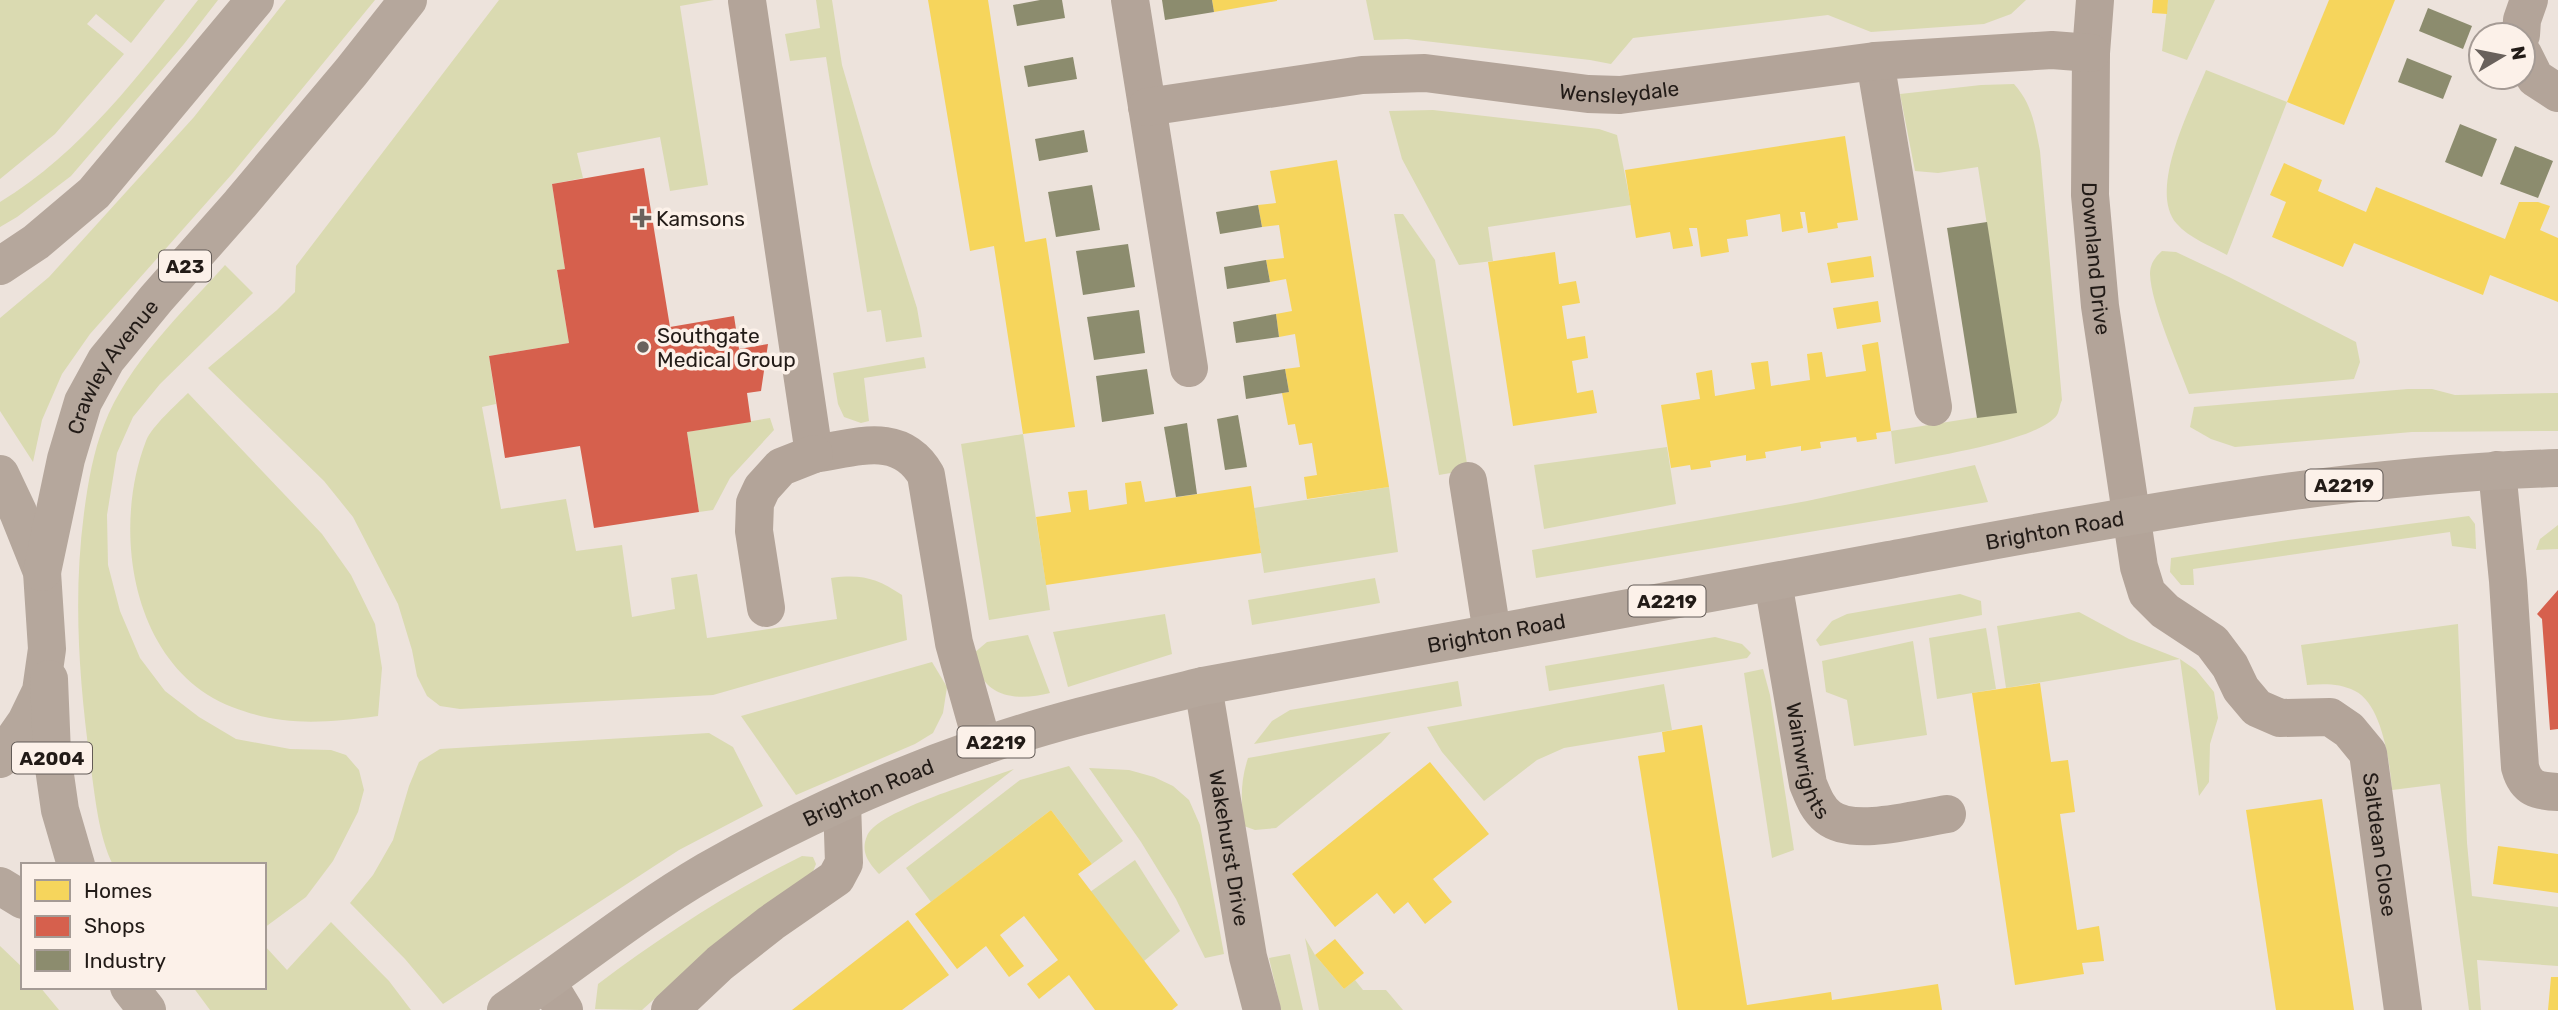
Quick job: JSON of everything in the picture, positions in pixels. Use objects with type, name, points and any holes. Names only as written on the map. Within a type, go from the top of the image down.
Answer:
[{"type":"main road","points":[[0,267],[36,242],[94,193],[255,0]]},
{"type":"main road","name":"Crawley Avenue","points":[[42,572],[66,459],[83,402],[106,360],[291,144],[408,0]]},
{"type":"main road","name":"Brighton Road","points":[[506,1010],[556,996],[706,871],[842,803],[983,746],[1068,720],[1203,686],[2131,516],[2349,484],[2497,470],[2558,468]]},
{"type":"main road","points":[[0,474],[42,572],[47,649],[41,691],[26,722],[0,759]]},
{"type":"main road","name":"A2004","points":[[47,649],[52,754],[60,810],[75,863]]},
{"type":"main road","points":[[0,886],[21,899]]},
{"type":"main road","points":[[131,989],[147,1010]]},
{"type":"street","points":[[1130,0],[1189,368]]},
{"type":"street","name":"Downland Drive","points":[[2095,0],[2091,53],[2090,195],[2100,306],[2131,516]]},
{"type":"street","points":[[2522,21],[2529,0]]},
{"type":"street","points":[[747,1],[814,454]]},
{"type":"street","name":"Wensleydale","points":[[1147,107],[1362,75],[1425,73],[1588,94],[1620,95],[1875,61],[2052,50],[2091,53]]},
{"type":"street","points":[[1875,61],[1933,407]]},
{"type":"street","points":[[2537,79],[2558,93]]},
{"type":"street","points":[[766,608],[754,531],[755,503],[762,488],[780,467],[814,454],[875,445],[892,446],[905,451],[917,461],[926,475],[954,643],[983,746]]},
{"type":"street","points":[[2497,470],[2508,581],[2520,767],[2523,779],[2532,788],[2543,792],[2558,792]]},
{"type":"street","points":[[1468,481],[1492,633]]},
{"type":"street","name":"Saltdean Close","points":[[2131,516],[2139,567],[2147,593],[2165,611],[2203,622],[2241,689],[2257,708],[2280,718],[2330,717],[2349,730],[2368,753],[2403,1010]]},
{"type":"street","name":"Wainwrights","points":[[1773,582],[1808,784],[1816,804],[1829,818],[1864,827],[1947,814]]},
{"type":"street","name":"Wakehurst Drive","points":[[1203,686],[1248,957],[1262,1010]]},
{"type":"street","points":[[670,1010],[720,963],[771,923],[836,878],[844,863],[842,803]]},
{"type":"green space","points":[[0,0],[165,0],[131,43],[96,14],[87,24],[124,54],[55,134],[0,179]]},
{"type":"green space","points":[[198,0],[218,0],[184,44],[71,176],[0,227],[0,202],[57,160],[83,136],[132,83]]},
{"type":"green space","points":[[286,0],[375,0],[232,174],[90,334],[62,374],[42,420],[33,462],[0,411],[0,318],[49,277],[194,117]]},
{"type":"green space","points":[[499,0],[714,0],[680,6],[708,185],[670,191],[660,137],[577,153],[583,178],[552,184],[565,269],[557,271],[569,343],[489,356],[496,404],[482,407],[501,509],[566,499],[576,551],[622,545],[632,617],[675,609],[671,578],[697,574],[707,638],[837,619],[831,578],[860,577],[876,581],[902,595],[907,640],[713,695],[460,709],[440,706],[427,696],[417,676],[398,604],[353,517],[324,481],[208,368],[295,292],[296,266]]},
{"type":"green space","points":[[816,0],[832,0],[842,65],[917,308],[922,337],[886,342],[881,310],[867,312],[826,57],[790,61],[785,34],[820,28]]},
{"type":"green space","points":[[1366,0],[2026,0],[2011,14],[1984,24],[1871,32],[1828,15],[1633,38],[1611,64],[1407,39],[1374,40]]},
{"type":"green space","points":[[2168,0],[2215,0],[2187,60],[2162,51]]},
{"type":"green space","points":[[2206,70],[2287,102],[2227,255],[2182,229],[2169,209],[2169,170],[2175,147]]},
{"type":"green space","points":[[2014,84],[2029,107],[2040,151],[2062,400],[2057,415],[2029,433],[1895,464],[1891,431],[2016,411],[1978,167],[1938,173],[1915,171],[1900,94]]},
{"type":"green space","points":[[1433,110],[1599,129],[1617,135],[1631,205],[1488,227],[1493,261],[1459,265],[1402,159],[1389,111]]},
{"type":"green space","points":[[1394,214],[1403,214],[1435,260],[1468,470],[1439,475]]},
{"type":"green space","points":[[2162,251],[2176,252],[2356,342],[2360,362],[2354,379],[2189,394],[2160,317],[2152,287],[2151,267]]},
{"type":"green space","points":[[225,265],[253,293],[160,384],[133,417],[117,453],[107,515],[108,565],[120,611],[140,658],[165,691],[199,717],[236,739],[290,749],[331,750],[346,755],[359,770],[364,790],[358,812],[333,861],[306,897],[266,927],[266,863],[112,863],[98,814],[80,668],[78,606],[81,544],[89,479],[100,436],[114,402],[141,360]]},
{"type":"green space","points":[[924,357],[926,368],[864,378],[869,421],[861,423],[844,417],[838,404],[833,373]]},
{"type":"green space","points":[[2432,389],[2455,395],[2558,393],[2558,431],[2412,432],[2235,447],[2211,439],[2190,427],[2194,407]]},
{"type":"green space","points":[[188,393],[322,534],[351,575],[375,624],[382,668],[378,716],[304,722],[269,718],[232,707],[198,688],[171,662],[152,629],[138,593],[131,554],[131,515],[136,477],[146,441],[153,429]]},
{"type":"green space","points":[[770,418],[774,430],[730,478],[713,510],[699,512],[687,432]]},
{"type":"green space","points":[[1023,434],[1050,610],[989,620],[961,444]]},
{"type":"green space","points":[[1667,447],[1676,504],[1544,529],[1534,465]]},
{"type":"green space","points":[[1975,465],[1988,502],[1536,578],[1532,550],[1807,501]]},
{"type":"green space","points":[[1389,487],[1398,552],[1264,573],[1254,508]]},
{"type":"green space","points":[[2469,516],[2475,524],[2476,549],[2452,546],[2450,532],[2193,569],[2194,585],[2181,585],[2170,572],[2171,558]]},
{"type":"green space","points":[[2558,525],[2558,549],[2536,550],[2540,539]]},
{"type":"green space","points":[[1375,578],[1380,603],[1252,625],[1248,600]]},
{"type":"green space","points":[[1960,594],[1981,601],[1982,615],[1820,646],[1816,640],[1832,621],[1847,614]]},
{"type":"green space","points":[[2079,612],[2129,639],[2180,659],[2006,688],[1997,626]]},
{"type":"green space","points":[[1165,614],[1172,654],[1068,687],[1053,632]]},
{"type":"green space","points":[[2458,624],[2467,843],[2472,896],[2558,907],[2558,966],[2477,960],[2481,1010],[2469,1010],[2440,784],[2392,790],[2383,735],[2372,708],[2364,698],[2349,688],[2307,685],[2301,645]]},
{"type":"green space","points":[[1986,628],[1996,689],[1937,699],[1929,638]]},
{"type":"green space","points":[[1028,635],[1050,693],[1021,697],[993,689],[980,674],[974,653],[987,642]]},
{"type":"green space","points":[[1715,637],[1742,644],[1751,653],[1747,658],[1549,691],[1545,666]]},
{"type":"green space","points":[[1913,641],[1927,735],[1854,746],[1847,700],[1826,692],[1822,661]]},
{"type":"green space","points":[[2180,659],[2196,670],[2214,692],[2218,718],[2210,744],[2209,782],[2199,796]]},
{"type":"green space","points":[[932,662],[947,687],[943,713],[933,733],[915,744],[796,795],[741,716]]},
{"type":"green space","points":[[1763,669],[1770,695],[1794,850],[1772,858],[1744,673]]},
{"type":"green space","points":[[1458,681],[1462,706],[1254,744],[1272,721],[1290,710]]},
{"type":"green space","points":[[1664,684],[1672,730],[1564,748],[1537,760],[1484,801],[1442,752],[1427,727]]},
{"type":"green space","points":[[1391,732],[1276,828],[1255,830],[1244,826],[1242,792],[1248,758]]},
{"type":"green space","points":[[709,733],[733,747],[763,806],[679,850],[443,1004],[405,959],[350,903],[373,875],[393,840],[419,762],[440,749]]},
{"type":"green space","points":[[1069,766],[1123,841],[1092,864],[1051,810],[931,902],[906,868],[1020,780]]},
{"type":"green space","points":[[1089,768],[1129,770],[1154,777],[1173,786],[1189,800],[1200,825],[1224,954],[1205,958],[1176,899],[1141,842]]},
{"type":"green space","points":[[1014,769],[879,874],[869,861],[865,852],[867,836],[875,826],[890,816],[933,797]]},
{"type":"green space","points":[[802,856],[813,857],[816,864],[812,874],[717,943],[642,1010],[595,1009],[598,984],[622,966],[723,899]]},
{"type":"green space","points":[[1135,860],[1180,931],[1144,961],[1090,892]]},
{"type":"green space","points":[[331,922],[389,981],[411,1010],[210,1010],[194,989],[266,989],[266,947],[287,970]]},
{"type":"green space","points":[[1305,938],[1315,955],[1344,989],[1355,980],[1363,990],[1386,990],[1403,1010],[1319,1010]]},
{"type":"green space","points":[[0,946],[21,966],[21,989],[42,989],[59,1010],[0,1010]]},
{"type":"green space","points":[[1290,954],[1303,1010],[1281,1010],[1269,958]]},
{"type":"building: Homes","points":[[928,0],[988,0],[1025,242],[1046,238],[1075,427],[1023,434],[994,246],[970,251]]},
{"type":"building: Homes","points":[[1212,0],[1277,0],[1277,1],[1214,12]]},
{"type":"building: Homes","points":[[2153,0],[2168,0],[2167,14],[2152,13]]},
{"type":"building: Homes","points":[[2329,0],[2395,0],[2344,125],[2287,102]]},
{"type":"building: Homes","points":[[1845,136],[1858,220],[1837,223],[1838,228],[1808,233],[1805,212],[1800,212],[1803,228],[1782,232],[1780,214],[1746,220],[1748,236],[1727,239],[1729,252],[1701,257],[1697,228],[1689,228],[1693,246],[1673,249],[1670,232],[1636,238],[1625,170]]},
{"type":"building: Homes","points":[[1337,160],[1389,487],[1307,499],[1304,477],[1317,475],[1312,443],[1299,445],[1295,424],[1288,425],[1282,393],[1289,392],[1285,369],[1300,367],[1295,334],[1279,337],[1276,314],[1292,311],[1286,279],[1270,282],[1266,260],[1284,258],[1279,225],[1262,227],[1258,205],[1276,203],[1270,171]]},
{"type":"building: Homes","points":[[2284,163],[2322,180],[2318,191],[2366,212],[2376,187],[2505,239],[2519,202],[2538,202],[2550,206],[2540,230],[2558,238],[2558,302],[2490,275],[2483,295],[2354,243],[2343,267],[2272,237],[2286,202],[2270,195]]},
{"type":"building: Homes","points":[[1555,252],[1559,284],[1576,281],[1580,303],[1562,306],[1567,339],[1585,336],[1588,358],[1572,361],[1577,393],[1593,390],[1597,413],[1513,426],[1488,262]]},
{"type":"building: Homes","points":[[1871,256],[1874,277],[1831,283],[1827,263]]},
{"type":"building: Homes","points":[[1878,301],[1881,322],[1837,329],[1833,308]]},
{"type":"building: Homes","points":[[1878,342],[1891,431],[1876,433],[1877,439],[1857,442],[1856,437],[1820,442],[1821,448],[1801,451],[1801,446],[1765,452],[1766,458],[1746,461],[1746,455],[1710,461],[1711,467],[1691,470],[1690,465],[1671,468],[1661,405],[1700,399],[1696,373],[1712,370],[1715,396],[1755,389],[1751,363],[1768,361],[1771,386],[1810,380],[1807,354],[1822,352],[1826,377],[1866,371],[1862,345]]},
{"type":"building: Homes","points":[[1141,481],[1145,502],[1251,486],[1261,553],[1046,585],[1036,517],[1071,512],[1068,492],[1087,490],[1089,510],[1127,504],[1125,483]]},
{"type":"building: Homes","points":[[2040,683],[2051,762],[2068,760],[2075,812],[2060,814],[2077,930],[2099,926],[2104,961],[2082,963],[2084,974],[2015,985],[1972,693]]},
{"type":"building: Homes","points":[[1702,725],[1747,1005],[1831,992],[1832,1000],[1938,984],[1942,1010],[1678,1010],[1638,756],[1665,752],[1662,732]]},
{"type":"building: Homes","points":[[1430,762],[1489,834],[1433,879],[1452,902],[1425,924],[1408,902],[1394,914],[1377,893],[1335,927],[1292,874]]},
{"type":"building: Homes","points":[[2322,799],[2354,1010],[2276,1010],[2246,810]]},
{"type":"building: Homes","points":[[1051,810],[1092,864],[1078,874],[1178,1005],[1172,1010],[1095,1010],[1069,975],[1039,999],[1027,984],[1058,960],[1024,916],[1000,935],[1024,966],[1009,977],[986,946],[957,969],[915,914]]},
{"type":"building: Homes","points":[[2498,846],[2558,854],[2558,893],[2493,884]]},
{"type":"building: Homes","points":[[908,920],[949,975],[902,1010],[792,1010]]},
{"type":"building: Homes","points":[[1335,939],[1364,973],[1344,989],[1315,955]]},
{"type":"building: Homes","points":[[2551,977],[2558,977],[2558,1010],[2548,1010]]},
{"type":"building: Shops","name":"Southgate Medical Group","points":[[644,168],[670,327],[734,316],[739,349],[768,344],[761,391],[747,393],[751,422],[687,432],[699,512],[594,528],[580,446],[505,458],[489,356],[569,343],[557,270],[565,269],[552,184]]},
{"type":"building: Shops","points":[[2558,590],[2558,729],[2550,730],[2542,619],[2537,614]]},
{"type":"building: Industry","points":[[1040,0],[1062,0],[1065,18],[1017,26],[1013,5]]},
{"type":"building: Industry","points":[[1162,0],[1212,0],[1214,12],[1165,20]]},
{"type":"building: Industry","points":[[2428,8],[2467,24],[2467,39],[2463,49],[2419,31]]},
{"type":"building: Industry","points":[[1073,57],[1077,79],[1028,87],[1024,66]]},
{"type":"building: Industry","points":[[2407,58],[2452,76],[2443,99],[2398,82]]},
{"type":"building: Industry","points":[[2460,124],[2497,139],[2482,177],[2445,162]]},
{"type":"building: Industry","points":[[1084,130],[1088,152],[1039,161],[1035,139]]},
{"type":"building: Industry","points":[[2515,146],[2553,161],[2538,198],[2500,184]]},
{"type":"building: Industry","points":[[1092,185],[1100,230],[1056,237],[1048,192]]},
{"type":"building: Industry","points":[[1258,205],[1262,227],[1220,234],[1216,212]]},
{"type":"building: Industry","points":[[1987,222],[2017,413],[1977,418],[1947,228]]},
{"type":"building: Industry","points":[[1128,244],[1135,287],[1083,295],[1076,251]]},
{"type":"building: Industry","points":[[1266,260],[1270,282],[1227,289],[1224,267]]},
{"type":"building: Industry","points":[[1139,310],[1145,353],[1094,360],[1087,317]]},
{"type":"building: Industry","points":[[1276,314],[1279,337],[1236,343],[1233,322]]},
{"type":"building: Industry","points":[[1147,369],[1154,414],[1102,422],[1096,376]]},
{"type":"building: Industry","points":[[1285,369],[1289,392],[1246,399],[1243,376]]},
{"type":"building: Industry","points":[[1238,415],[1247,467],[1225,470],[1217,419]]},
{"type":"building: Industry","points":[[1187,423],[1197,494],[1176,497],[1164,427]]},
{"type":"place","name":"Kamsons","points":[[642,218]]},
{"type":"place","name":"Southgate Medical Group","points":[[643,347]]}]
